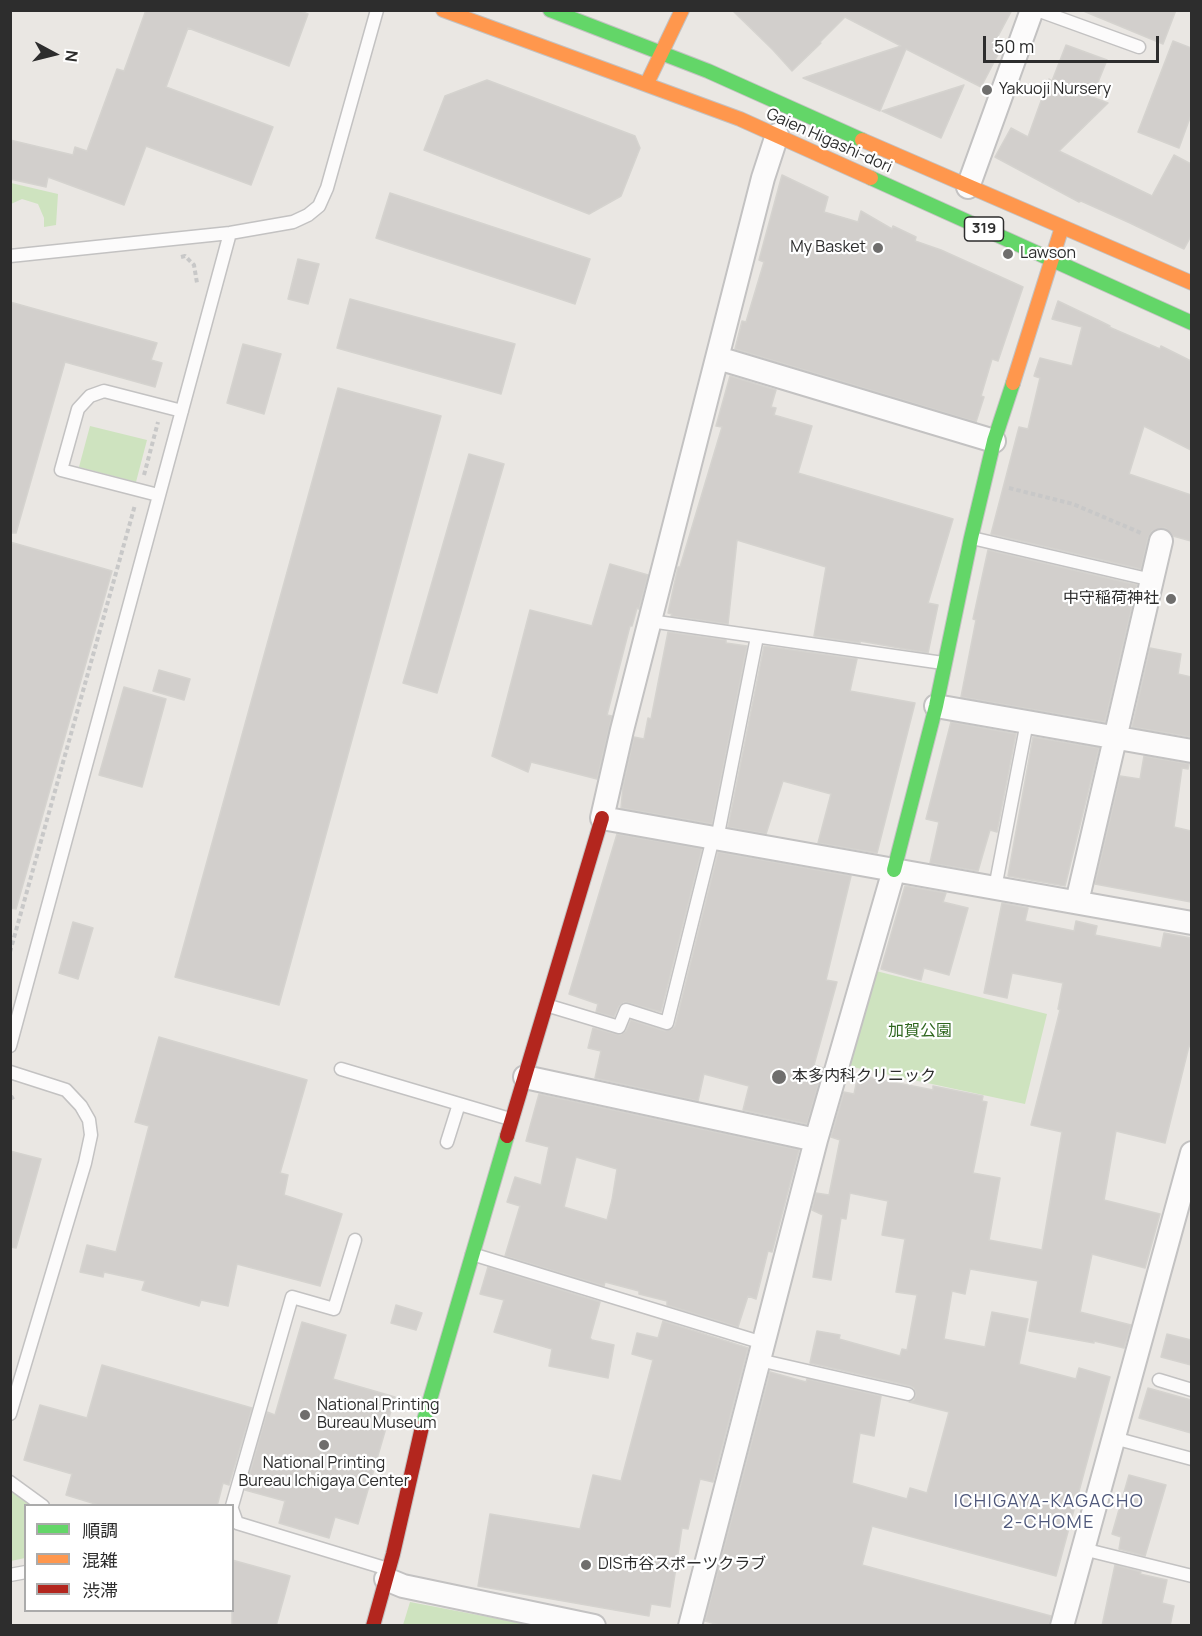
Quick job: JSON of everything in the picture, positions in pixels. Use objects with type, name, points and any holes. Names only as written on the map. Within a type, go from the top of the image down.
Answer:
[{"type":"street","name":"Gaien Higashi-dori","points":[[443,10],[740,119],[1191,323]]},
{"type":"street","name":"Gaien Higashi-dori","points":[[550,10],[756,91],[968,187],[1191,283]]},
{"type":"street","points":[[646,86],[682,10]]},
{"type":"street","points":[[968,187],[1032,10]]},
{"type":"street","points":[[373,1626],[426,1409],[602,818],[763,178],[777,135]]},
{"type":"street","points":[[690,1626],[816,1140],[894,870],[936,706],[994,441],[1062,227]]},
{"type":"street","points":[[718,358],[994,441]]},
{"type":"street","points":[[1077,902],[1161,541]]},
{"type":"street","points":[[936,706],[1191,751]]},
{"type":"street","points":[[602,818],[1191,923]]},
{"type":"street","points":[[525,1077],[816,1140]]},
{"type":"street","points":[[1062,1626],[1191,1153]]},
{"type":"street","points":[[387,1574],[404,1586],[594,1626]]},
{"type":"lane","points":[[10,256],[230,233],[293,222],[308,214],[319,206],[327,188],[377,10]]},
{"type":"lane","points":[[1037,10],[1140,47]]},
{"type":"lane","points":[[10,1046],[230,233]]},
{"type":"lane","points":[[158,495],[61,470],[78,409],[90,396],[104,391],[182,411]]},
{"type":"lane","points":[[971,538],[1152,580]]},
{"type":"lane","points":[[650,621],[945,663]]},
{"type":"lane","points":[[546,1005],[619,1027],[626,1010],[667,1023],[715,838],[757,637]]},
{"type":"lane","points":[[995,888],[1027,722]]},
{"type":"lane","points":[[341,1069],[512,1119]]},
{"type":"lane","points":[[10,1414],[91,1135],[89,1120],[81,1106],[66,1090],[13,1076]]},
{"type":"lane","points":[[447,1142],[459,1104]]},
{"type":"lane","points":[[233,1504],[292,1297],[334,1309],[355,1240]]},
{"type":"lane","points":[[471,1254],[761,1352],[908,1394]]},
{"type":"lane","points":[[1159,1380],[1191,1390]]},
{"type":"lane","points":[[1114,1438],[1191,1459]]},
{"type":"lane","points":[[10,1482],[40,1504]]},
{"type":"lane","points":[[234,1513],[237,1522],[387,1574]]},
{"type":"lane","points":[[1083,1549],[1191,1576]]},
{"type":"path","points":[[173,257],[184,256],[194,265],[197,284]]},
{"type":"path","points":[[142,481],[159,418]]},
{"type":"path","points":[[984,482],[1073,504],[1161,541]]},
{"type":"path","points":[[10,952],[137,499]]},
{"type":"path","points":[[10,1100],[15,1096]]},
{"type":"green space","points":[[11,183],[58,194],[56,225],[44,227],[44,218],[38,204],[22,199],[11,204]]},
{"type":"green space","points":[[90,426],[147,440],[136,482],[79,467]]},
{"type":"green space","name":"加賀公園","points":[[876,971],[1047,1014],[1025,1104],[848,1066]]},
{"type":"green space","points":[[11,1488],[30,1504],[24,1504],[24,1558],[11,1561]]},
{"type":"green space","points":[[410,1602],[530,1625],[403,1625]]},
{"type":"building","points":[[146,10],[298,10],[308,14],[289,66],[188,28],[166,87],[273,127],[251,185],[146,146],[124,205],[48,177],[46,187],[10,179],[10,140],[73,155],[75,147],[87,151],[117,69],[124,71]]},
{"type":"building","points":[[732,10],[1012,10],[996,40],[1003,45],[981,87],[906,49],[880,111],[803,78],[901,46],[845,17],[792,71]]},
{"type":"building","points":[[1081,10],[1176,10],[1163,44]]},
{"type":"building","points":[[1173,41],[1191,48],[1191,115],[1179,148],[1138,132]]},
{"type":"building","points":[[1066,45],[1107,60],[1092,97],[1108,103],[1059,151],[1152,196],[1174,155],[1191,164],[1191,236],[1184,249],[1079,202],[995,157],[1011,128],[1028,137],[1049,79],[1052,81]]},
{"type":"building","points":[[487,80],[635,136],[640,148],[621,196],[589,214],[424,150],[445,96]]},
{"type":"building","points":[[964,85],[941,138],[882,111]]},
{"type":"building","points":[[782,175],[828,197],[824,212],[858,222],[861,211],[892,229],[893,226],[916,237],[915,241],[941,250],[1023,287],[998,361],[992,359],[976,422],[735,349],[742,321],[746,322],[764,262],[759,260]]},
{"type":"building","points":[[390,193],[590,259],[575,304],[376,238]]},
{"type":"building","points":[[298,259],[319,264],[308,304],[288,299]]},
{"type":"building","points":[[350,299],[515,344],[501,394],[337,348]]},
{"type":"building","points":[[1058,301],[1109,327],[1160,349],[1161,346],[1191,361],[1191,450],[1144,426],[1129,474],[1191,495],[1191,541],[1173,536],[1165,528],[1152,531],[1148,538],[1141,569],[991,534],[1019,427],[1028,429],[1040,378],[1034,376],[1040,358],[1072,366],[1082,327],[1052,319]]},
{"type":"building","points":[[10,302],[157,343],[151,360],[162,363],[155,387],[65,362],[16,533],[10,533]]},
{"type":"building","points":[[243,344],[281,354],[264,414],[227,403]]},
{"type":"building","points":[[730,376],[776,390],[771,407],[776,408],[774,415],[812,426],[798,473],[953,519],[928,603],[938,605],[928,653],[860,641],[860,643],[814,636],[826,567],[737,540],[728,624],[671,616],[672,614],[668,613],[678,567],[680,567],[722,427],[716,426]]},
{"type":"building","points":[[338,388],[441,416],[279,1005],[175,977]]},
{"type":"building","points":[[469,454],[504,464],[437,693],[403,683]]},
{"type":"building","points":[[10,542],[112,571],[16,909],[10,908]]},
{"type":"building","points":[[988,550],[1137,585],[1105,722],[961,697],[976,620],[973,619]]},
{"type":"building","points":[[610,564],[648,575],[639,609],[637,608],[632,626],[630,626],[607,715],[612,716],[597,779],[531,762],[528,772],[492,756],[530,610],[592,626]]},
{"type":"building","points":[[668,632],[726,640],[726,643],[747,646],[712,824],[621,808],[623,786],[634,737],[644,739],[648,718],[651,719]]},
{"type":"building","points":[[764,646],[857,659],[850,691],[915,703],[877,853],[818,843],[831,794],[783,781],[766,834],[728,827]]},
{"type":"building","points":[[1150,648],[1181,654],[1178,674],[1191,677],[1191,737],[1132,727]]},
{"type":"building","points":[[159,670],[190,679],[184,700],[153,691]]},
{"type":"building","points":[[124,687],[166,699],[142,787],[99,775]]},
{"type":"building","points":[[951,722],[1016,734],[997,832],[990,830],[978,871],[930,863],[939,822],[926,819]]},
{"type":"building","points":[[1033,737],[1099,748],[1065,886],[1008,876]]},
{"type":"building","points":[[1144,756],[1189,764],[1188,769],[1182,768],[1174,827],[1191,831],[1191,902],[1095,884],[1120,776],[1140,779]]},
{"type":"building","points":[[617,834],[702,849],[661,1012],[625,1002],[619,1006],[614,1017],[596,1012],[598,1004],[569,994]]},
{"type":"building","points":[[718,852],[851,876],[826,980],[837,982],[814,1065],[823,1068],[807,1124],[743,1110],[749,1086],[704,1074],[698,1101],[595,1078],[601,1051],[588,1048],[593,1028],[620,1035],[626,1031],[631,1020],[665,1031],[675,1026]]},
{"type":"building","points":[[905,886],[946,893],[943,902],[968,908],[949,975],[924,968],[921,980],[881,969]]},
{"type":"building","points":[[1002,903],[1028,908],[1025,921],[1074,931],[1076,921],[1097,926],[1095,935],[1161,948],[1164,933],[1191,938],[1191,1047],[1189,1046],[1165,1143],[1116,1131],[1104,1200],[1160,1214],[1145,1268],[1092,1254],[1080,1312],[1131,1325],[1124,1348],[1029,1331],[1038,1281],[970,1269],[965,1294],[952,1291],[944,1339],[985,1347],[992,1312],[1028,1319],[1019,1364],[1076,1379],[1079,1368],[1110,1377],[1056,1576],[872,1526],[862,1565],[1051,1616],[1049,1626],[723,1626],[705,1621],[770,1372],[806,1382],[807,1379],[881,1396],[874,1436],[860,1433],[852,1483],[907,1499],[910,1488],[927,1493],[949,1412],[909,1402],[914,1400],[916,1395],[914,1388],[910,1386],[810,1363],[817,1331],[840,1335],[839,1339],[900,1356],[902,1349],[907,1350],[917,1295],[896,1292],[905,1239],[882,1235],[888,1201],[850,1193],[846,1219],[841,1218],[831,1280],[813,1277],[823,1215],[812,1210],[816,1193],[829,1195],[840,1140],[831,1137],[844,1092],[854,1094],[858,1075],[933,1090],[933,1086],[983,1096],[982,1101],[987,1102],[973,1173],[1000,1178],[989,1240],[1042,1250],[1062,1132],[1031,1125],[1060,1010],[1058,1009],[1063,983],[1012,973],[1007,998],[984,993]]},
{"type":"building","points":[[73,922],[93,928],[78,979],[59,973]]},
{"type":"building","points":[[159,1037],[307,1080],[280,1173],[288,1175],[284,1195],[342,1214],[320,1286],[237,1264],[228,1306],[201,1300],[199,1306],[142,1290],[145,1281],[104,1272],[103,1277],[80,1272],[87,1245],[116,1252],[149,1126],[135,1122]]},
{"type":"building","points":[[539,1094],[799,1150],[772,1252],[768,1251],[756,1299],[748,1296],[738,1327],[667,1305],[667,1301],[639,1294],[639,1291],[605,1282],[604,1286],[505,1256],[520,1206],[507,1202],[515,1177],[541,1185],[549,1147],[526,1141]],"holes":[[[576,1157],[617,1169],[607,1220],[564,1207]]]},
{"type":"building","points":[[10,1151],[41,1159],[16,1248],[10,1247]]},
{"type":"building","points":[[488,1267],[600,1302],[590,1338],[614,1345],[608,1378],[549,1366],[552,1349],[494,1332],[504,1300],[480,1294]]},
{"type":"building","points":[[396,1305],[422,1313],[416,1330],[391,1323]]},
{"type":"building","points":[[663,1321],[748,1348],[713,1482],[700,1479],[688,1529],[682,1528],[670,1607],[651,1604],[649,1616],[478,1586],[490,1514],[580,1529],[593,1475],[621,1481],[653,1360],[632,1354],[637,1333],[658,1338]]},
{"type":"building","name":"National Printing Bureau Ichigaya Center","points":[[302,1322],[346,1335],[333,1379],[395,1397],[358,1524],[335,1517],[329,1538],[279,1523],[285,1501],[245,1490],[267,1412],[275,1415]]},
{"type":"building","points":[[1167,1334],[1191,1340],[1191,1365],[1161,1357]]},
{"type":"building","points":[[102,1365],[252,1408],[229,1485],[223,1483],[218,1504],[95,1504],[66,1495],[72,1474],[24,1460],[40,1405],[87,1418]]},
{"type":"building","points":[[1148,1388],[1191,1400],[1191,1433],[1139,1418]]},
{"type":"building","points":[[1129,1475],[1166,1485],[1145,1556],[1119,1549],[1121,1537],[1112,1534]]},
{"type":"building","points":[[234,1561],[290,1576],[276,1626],[232,1626]]},
{"type":"building","points":[[1115,1565],[1167,1580],[1162,1603],[1174,1606],[1170,1626],[1102,1626]]},
{"type":"traffic: fast","points":[[550,10],[708,71],[862,140]]},
{"type":"traffic: fast","points":[[871,178],[1192,323]]},
{"type":"traffic: fast","points":[[894,870],[936,706],[994,441],[1013,383]]},
{"type":"traffic: fast","points":[[422,1427],[507,1136]]},
{"type":"traffic: slow","points":[[443,10],[740,119],[871,178]]},
{"type":"traffic: slow","points":[[649,79],[682,10]]},
{"type":"traffic: slow","points":[[862,140],[1192,283]]},
{"type":"traffic: slow","points":[[1013,383],[1062,227]]},
{"type":"traffic: jam","points":[[507,1136],[602,818]]},
{"type":"traffic: jam","points":[[373,1626],[393,1554],[422,1427]]},
{"type":"place","name":"Yakuoji Nursery","points":[[987,90]]},
{"type":"place","name":"My Basket","points":[[878,248]]},
{"type":"place","name":"Lawson","points":[[1008,254]]},
{"type":"place","name":"中守稲荷神社","points":[[1171,599]]},
{"type":"place","name":"本多内科クリニック","points":[[779,1077]]},
{"type":"place","name":"National Printing Bureau Museum","points":[[305,1415]]},
{"type":"place","name":"National Printing Bureau Ichigaya Center","points":[[324,1445]]},
{"type":"place","name":"DIS市谷スポーツクラブ","points":[[586,1565]]},
{"type":"district","name":"ICHIGAYA-KAGACHO 2-CHOME","points":[[1049,1512]]}]
